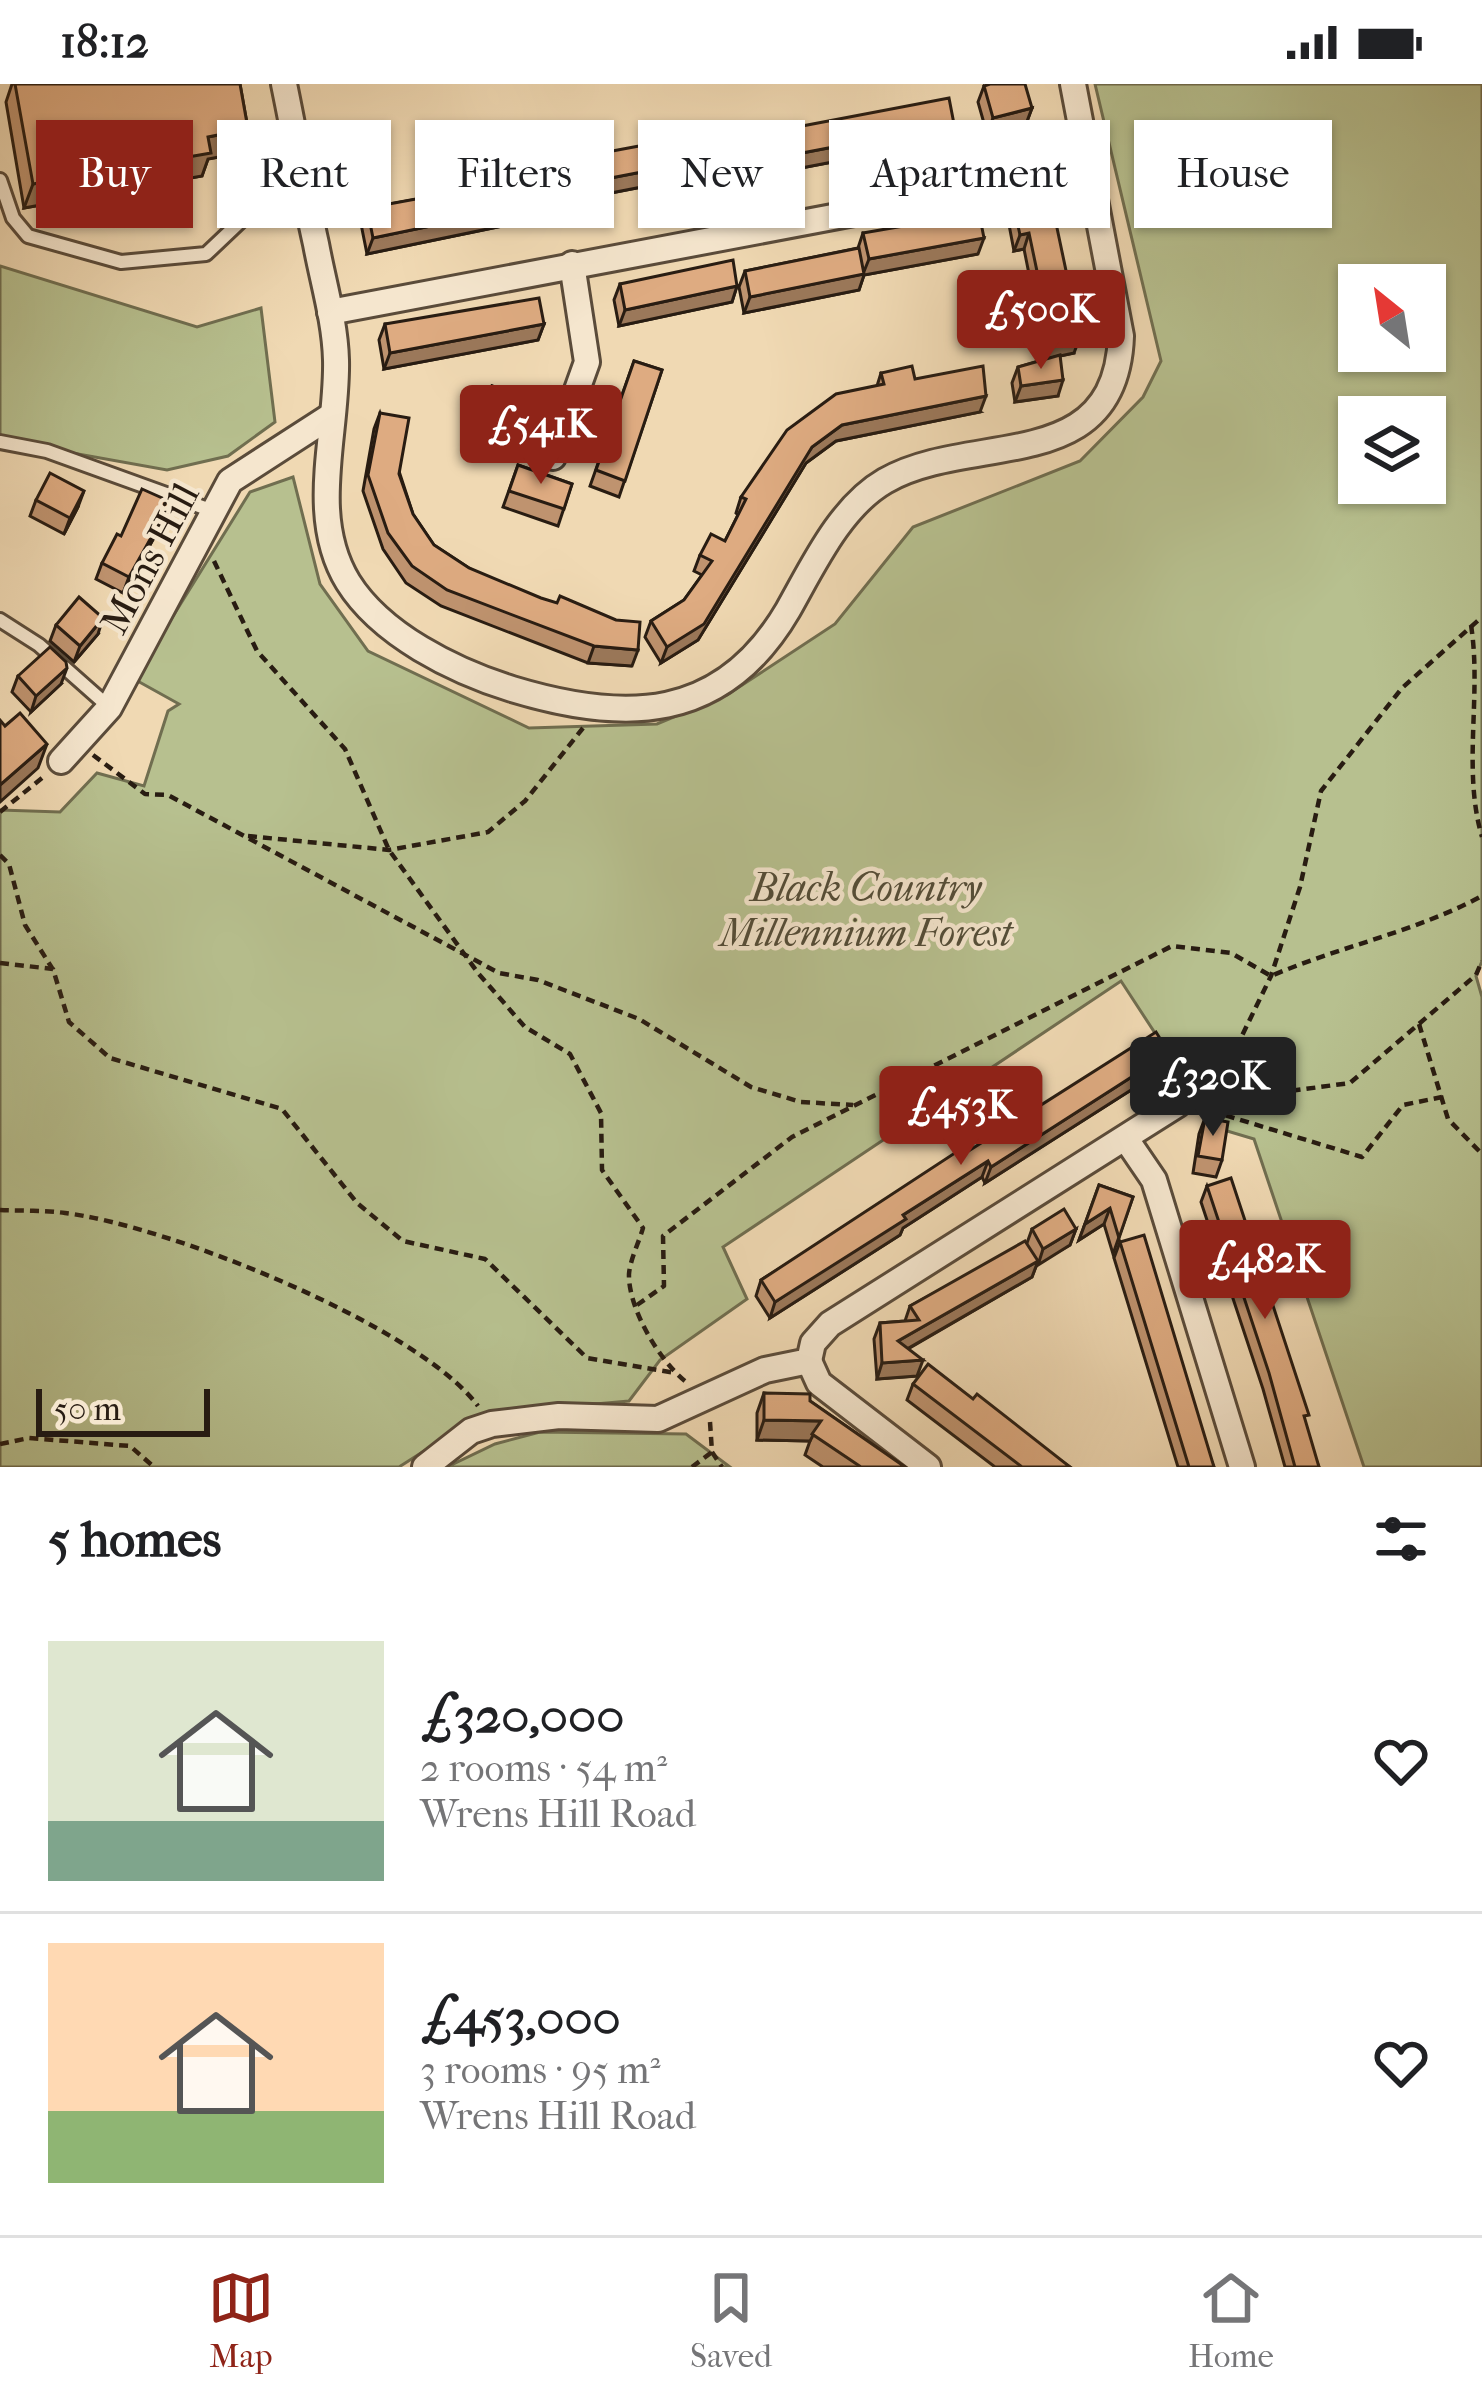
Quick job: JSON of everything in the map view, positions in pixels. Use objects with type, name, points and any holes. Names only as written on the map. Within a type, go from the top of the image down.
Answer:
[{"type":"street","points":[[284,84],[291,120]]},
{"type":"street","points":[[1073,84],[1081,120]]},
{"type":"street","points":[[330,312],[829,217]]},
{"type":"street","points":[[313,228],[336,362],[329,417],[328,539],[367,608],[440,660],[554,702],[656,711],[703,693],[752,658],[786,614],[816,556],[875,487],[905,469],[1063,438],[1105,397],[1120,375],[1121,336],[1102,228]]},
{"type":"street","points":[[553,457],[586,362],[572,264]]},
{"type":"street","name":"Mons Hill","points":[[61,761],[110,708],[230,482],[329,417]]},
{"type":"street","points":[[928,1467],[819,1383],[808,1361],[813,1343],[830,1324],[1178,1104]]},
{"type":"street","points":[[1126,1139],[1154,1180],[1242,1467]]},
{"type":"street","points":[[424,1467],[471,1431],[492,1424],[559,1416],[658,1419],[765,1370],[808,1361]]},
{"type":"lane","points":[[0,180],[13,218],[28,236],[121,262],[206,254],[233,228]]},
{"type":"lane","points":[[0,442],[46,451],[208,522]]},
{"type":"lane","points":[[0,620],[39,645],[110,708]]},
{"type":"path","points":[[0,859],[9,864],[25,925],[52,969],[69,1022],[110,1058],[282,1109],[357,1203],[403,1241],[485,1259],[587,1358],[675,1373],[635,1307],[629,1273],[643,1228],[602,1170],[601,1113],[570,1054],[525,1027],[389,850],[345,749],[257,652],[208,522]]},
{"type":"path","points":[[1442,1096],[1403,1105],[1362,1157],[1221,1114],[1196,1096],[1218,1085],[1271,976],[1300,887],[1322,791],[1402,688],[1482,616]]},
{"type":"path","points":[[1471,625],[1476,657],[1473,802],[1482,837]]},
{"type":"path","points":[[242,835],[389,850],[488,832],[525,801],[597,707]]},
{"type":"path","points":[[82,742],[101,764],[146,794],[168,795],[500,973],[538,980],[639,1019],[751,1087],[801,1102],[857,1105]]},
{"type":"path","points":[[0,812],[61,761]]},
{"type":"path","points":[[1271,976],[1340,946],[1432,923],[1482,896]]},
{"type":"path","points":[[635,1307],[664,1286],[663,1236],[792,1137],[1172,946],[1232,953],[1271,976]]},
{"type":"path","points":[[1218,1085],[1260,1095],[1350,1083],[1476,976],[1482,962]]},
{"type":"path","points":[[0,963],[52,969]]},
{"type":"path","points":[[1419,1024],[1448,1119],[1482,1154]]},
{"type":"path","points":[[0,1210],[68,1213],[142,1232],[351,1310],[463,1386],[492,1424]]},
{"type":"path","points":[[711,1415],[712,1452],[722,1467]]},
{"type":"path","points":[[0,1444],[29,1438],[130,1446],[154,1467]]},
{"type":"path","points":[[692,1467],[712,1452]]},
{"type":"green space","name":"Black Country Millennium Forest","points":[[1095,84],[1482,84],[1482,961],[1476,976],[1482,997],[1482,1467],[1364,1467],[1254,1139],[1217,1128],[1121,981],[723,1247],[747,1299],[660,1360],[629,1401],[482,1414],[399,1467],[0,1467],[0,810],[60,812],[97,773],[144,786],[168,711],[179,704],[134,679],[250,492],[293,477],[320,584],[368,651],[529,728],[657,724],[727,695],[835,624],[913,527],[1080,461],[1143,397],[1161,361],[1110,147],[1110,120],[1104,120]]},
{"type":"green space","points":[[0,266],[197,327],[261,308],[275,422],[228,456],[167,470],[0,440]]},
{"type":"green space","points":[[540,1432],[686,1434],[730,1467],[447,1467],[495,1444]]},
{"type":"building","points":[[15,84],[240,84],[246,120],[217,120],[217,135],[208,137],[211,153],[193,156],[193,120],[36,120],[33,184]]},
{"type":"building","points":[[1025,84],[1032,108],[993,118],[984,86]]},
{"type":"building","points":[[949,98],[953,120],[834,120]]},
{"type":"building","points":[[829,121],[829,148],[805,152],[805,125]]},
{"type":"building","points":[[638,146],[638,173],[614,177],[614,151]]},
{"type":"building","points":[[415,199],[415,228],[421,228],[373,238],[371,228],[391,228],[391,204]]},
{"type":"building","points":[[892,228],[982,228],[984,238],[869,259],[863,233]]},
{"type":"building","points":[[1018,228],[1057,228],[1080,337],[1052,343],[1029,233],[1020,235]]},
{"type":"building","points":[[859,248],[864,274],[750,297],[745,271]]},
{"type":"building","points":[[733,260],[737,286],[625,310],[620,284]]},
{"type":"building","points":[[539,298],[544,324],[390,353],[385,324]]},
{"type":"building","points":[[1060,355],[1063,380],[1021,386],[1018,367]]},
{"type":"building","points":[[634,361],[662,370],[625,481],[596,470]]},
{"type":"building","points":[[912,366],[915,379],[983,366],[986,396],[842,425],[812,447],[704,624],[667,647],[651,621],[684,600],[712,561],[700,555],[711,534],[725,541],[746,499],[741,497],[787,430],[836,394],[884,384],[881,373]]},
{"type":"building","points":[[492,386],[520,396],[502,445],[474,435]]},
{"type":"building","points":[[380,413],[409,418],[399,474],[413,514],[434,545],[469,568],[541,598],[557,603],[560,596],[616,620],[640,622],[638,650],[594,646],[447,590],[412,566],[388,533],[368,475]]},
{"type":"building","points":[[518,465],[572,484],[564,509],[509,491]]},
{"type":"building","points":[[50,473],[84,491],[70,518],[36,500]]},
{"type":"building","points":[[142,489],[171,502],[129,577],[102,563],[117,534],[121,536]]},
{"type":"building","points":[[79,597],[103,618],[80,646],[56,625]]},
{"type":"building","points":[[50,647],[67,668],[36,696],[18,676]]},
{"type":"building","points":[[20,713],[47,744],[0,785],[0,720],[5,726]]},
{"type":"building","points":[[1156,1032],[1169,1053],[991,1167],[988,1161],[775,1302],[761,1280],[964,1147],[967,1152]]},
{"type":"building","points":[[1205,1118],[1228,1122],[1222,1160],[1198,1156]]},
{"type":"building","points":[[1231,1178],[1309,1415],[1304,1416],[1319,1467],[1295,1467],[1207,1186]]},
{"type":"building","points":[[1099,1185],[1133,1197],[1119,1238],[1110,1208],[1085,1224]]},
{"type":"building","points":[[1064,1209],[1076,1229],[1043,1249],[1032,1229]]},
{"type":"building","points":[[1144,1235],[1214,1467],[1189,1467],[1120,1242]]},
{"type":"building","points":[[1025,1241],[1038,1261],[898,1341],[923,1360],[882,1363],[880,1323],[919,1320],[910,1306]]},
{"type":"building","points":[[928,1364],[973,1399],[977,1394],[1070,1467],[1022,1467],[913,1384]]},
{"type":"building","points":[[764,1393],[810,1394],[810,1401],[905,1467],[861,1467],[812,1434],[821,1421],[764,1420]]}]
